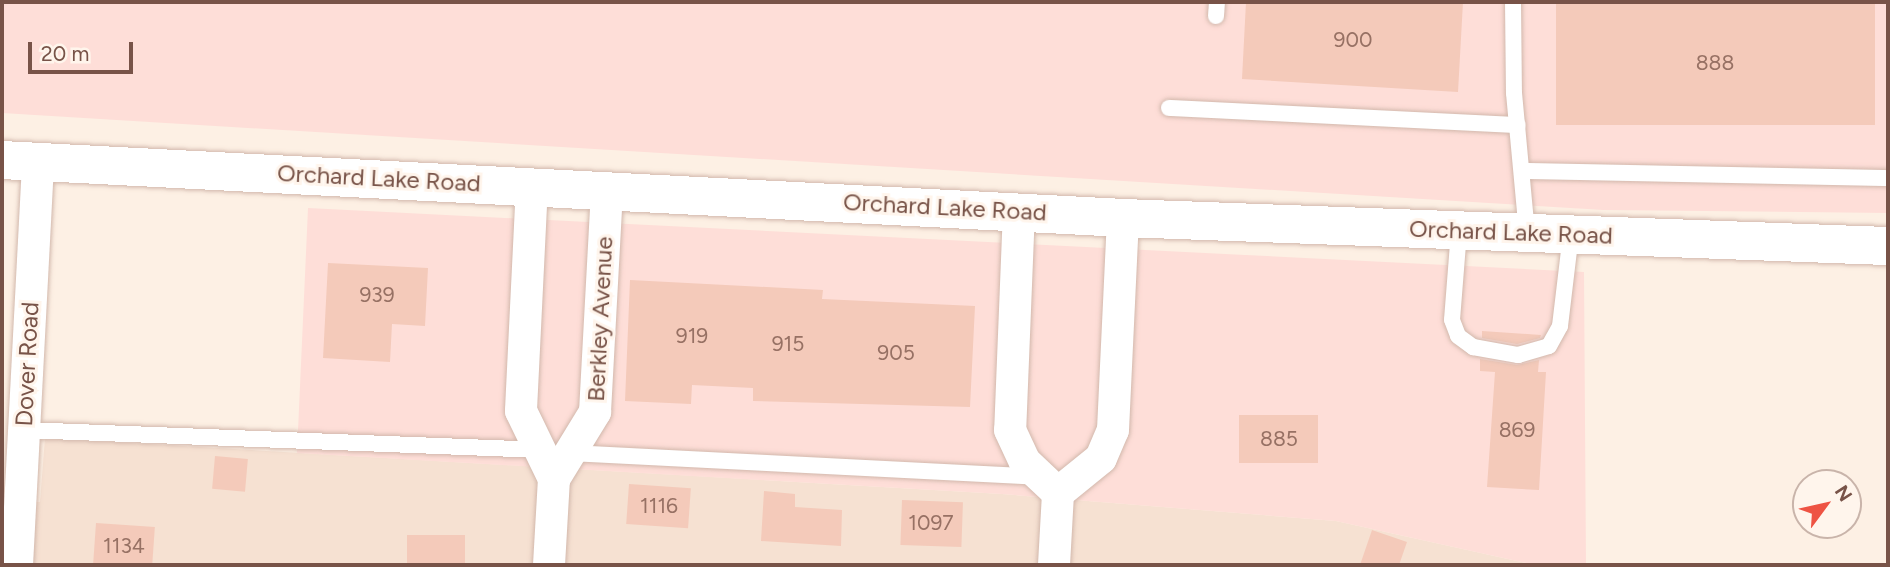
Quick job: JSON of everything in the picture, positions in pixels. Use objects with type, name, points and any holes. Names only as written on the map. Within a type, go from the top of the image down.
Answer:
[{"type":"main road","name":"Orchard Lake Road","points":[[20,161],[1019,209],[1123,218],[1888,246]]},
{"type":"street","name":"Dover Road","points":[[17,565],[11,487],[24,430],[20,161]]},
{"type":"street","points":[[533,186],[521,411],[554,480],[549,565]]},
{"type":"street","name":"Berkley Avenue","points":[[554,480],[595,412],[607,189]]},
{"type":"street","points":[[1019,209],[1010,430],[1048,485],[1054,565]]},
{"type":"street","points":[[1048,485],[1101,458],[1113,430],[1123,218]]},
{"type":"lane","points":[[1513,2],[1518,125],[1524,171],[1527,233]]},
{"type":"lane","points":[[1169,108],[1518,125]]},
{"type":"lane","points":[[1524,171],[1888,178]]},
{"type":"lane","points":[[1459,230],[1452,320],[1458,336],[1473,347],[1518,355],[1549,346],[1560,326],[1571,234]]},
{"type":"lane","points":[[24,430],[538,450],[1048,485]]},
{"type":"shaded area","points":[[2,2],[1888,2],[1888,213],[1604,210],[2,113]]},
{"type":"shaded area","points":[[308,208],[1584,272],[1586,565],[1535,565],[1336,521],[1002,494],[297,453]]},
{"type":"shaded area","points":[[45,438],[1002,494],[1336,521],[1535,565],[2,565],[2,500],[40,502]]},
{"type":"building","points":[[1246,2],[1463,2],[1458,92],[1242,79]]},
{"type":"building","points":[[1556,2],[1875,2],[1875,125],[1556,125]]},
{"type":"building","points":[[328,263],[428,268],[425,326],[392,324],[390,362],[323,358]]},
{"type":"building","points":[[630,280],[823,290],[822,299],[975,306],[970,407],[753,401],[753,388],[692,385],[691,404],[625,401]]},
{"type":"building","points":[[1482,331],[1541,335],[1540,338],[1517,344],[1482,338]]},
{"type":"building","points":[[1480,359],[1517,365],[1539,360],[1538,372],[1546,372],[1539,490],[1487,487],[1495,372],[1480,371]]},
{"type":"building","points":[[1239,415],[1318,415],[1318,463],[1239,463]]},
{"type":"building","points":[[215,456],[248,459],[245,492],[212,489]]},
{"type":"building","points":[[629,484],[691,488],[688,528],[626,524]]},
{"type":"building","points":[[764,491],[795,494],[795,507],[842,510],[841,546],[761,541]]},
{"type":"building","points":[[902,500],[963,502],[961,547],[900,545]]},
{"type":"building","points":[[96,523],[155,527],[152,565],[93,565]]},
{"type":"building","points":[[1372,530],[1407,542],[1399,565],[1360,565]]},
{"type":"building","points":[[407,535],[465,535],[465,565],[407,565]]}]
